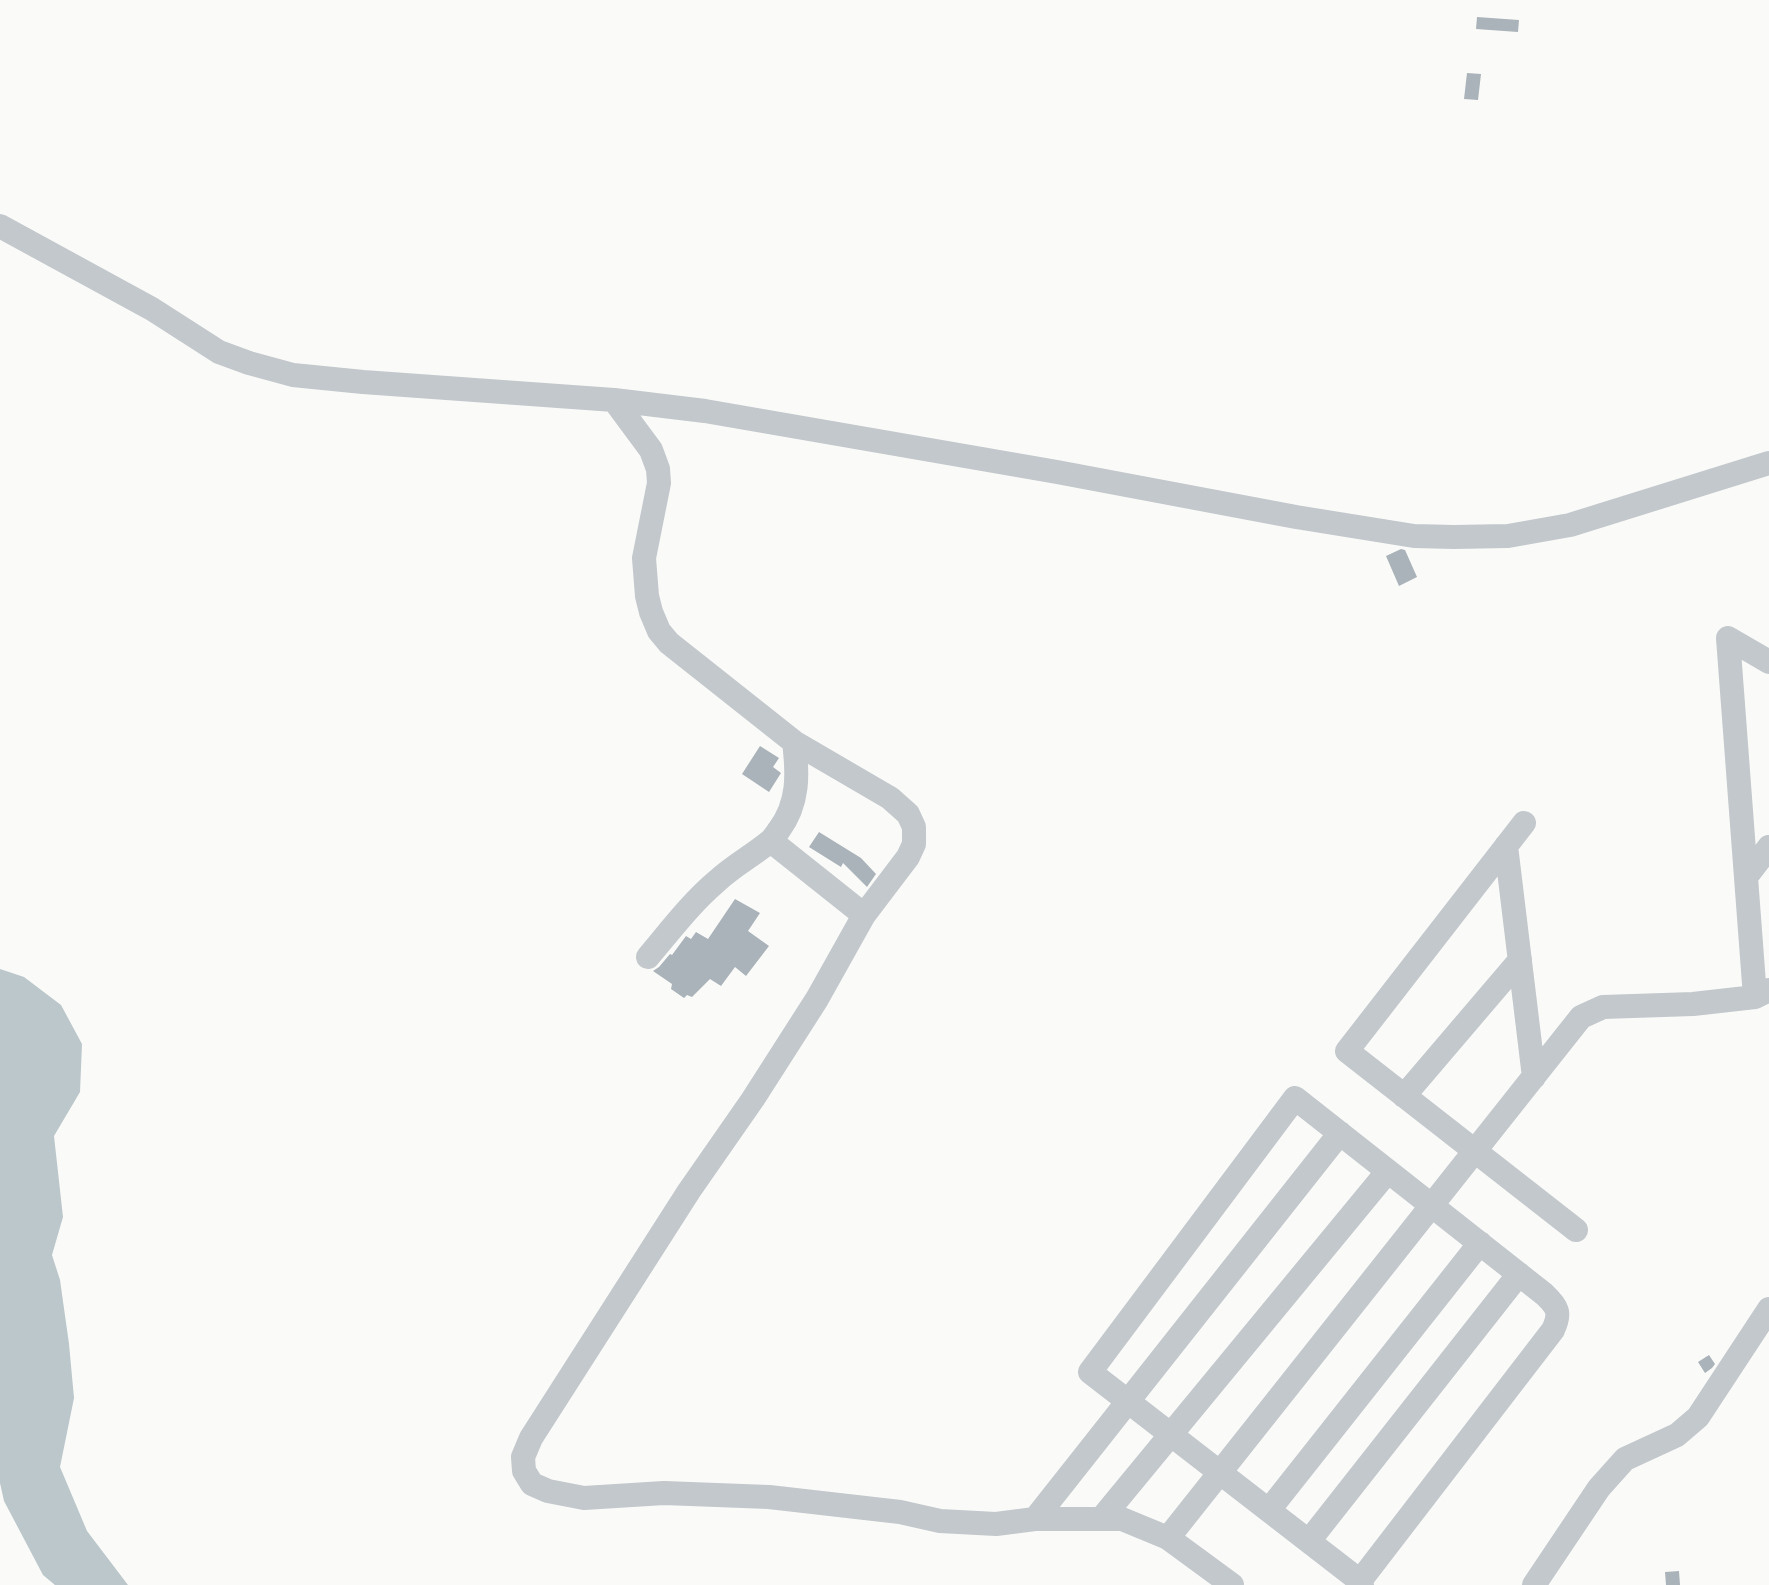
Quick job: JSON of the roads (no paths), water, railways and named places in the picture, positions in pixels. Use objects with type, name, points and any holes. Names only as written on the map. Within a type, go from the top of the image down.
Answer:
[{"type":"street","points":[[0,226],[152,309],[219,352],[293,375],[363,383],[614,400],[719,414],[1414,536],[1508,536],[1570,525],[1769,463]]},
{"type":"street","points":[[614,400],[651,450],[658,469],[659,483],[644,558],[647,596],[659,631],[669,643],[794,742],[890,798],[908,814],[914,827],[914,844],[908,857],[864,915],[817,999],[753,1099],[689,1191],[531,1438],[523,1457],[524,1471],[532,1484],[548,1491],[584,1498],[664,1493],[769,1497],[900,1512],[940,1521],[996,1524],[1035,1519],[1122,1519],[1168,1538],[1232,1585]]},
{"type":"street","points":[[1168,1538],[1581,1017],[1603,1007],[1693,1004],[1762,993],[1746,877],[1728,638],[1769,662]]},
{"type":"street","points":[[648,957],[694,903],[716,882],[771,841],[787,819],[794,800],[797,763],[794,742]]},
{"type":"street","points":[[1524,823],[1347,1051],[1576,1230]]},
{"type":"street","points":[[771,841],[864,915]]},
{"type":"street","points":[[1506,846],[1534,1077]]},
{"type":"street","points":[[1746,877],[1769,847]]},
{"type":"street","points":[[1404,1096],[1520,960]]},
{"type":"street","points":[[1295,1098],[1388,1171],[1552,1302],[1558,1320],[1361,1583],[1090,1372],[1295,1098]]},
{"type":"street","points":[[1035,1519],[1340,1133]]},
{"type":"street","points":[[1102,1518],[1388,1171]]},
{"type":"street","points":[[1269,1510],[1480,1243]]},
{"type":"street","points":[[1309,1541],[1519,1274]]},
{"type":"street","points":[[1534,1585],[1599,1488],[1625,1458],[1677,1435],[1698,1416],[1769,1309]]}]
